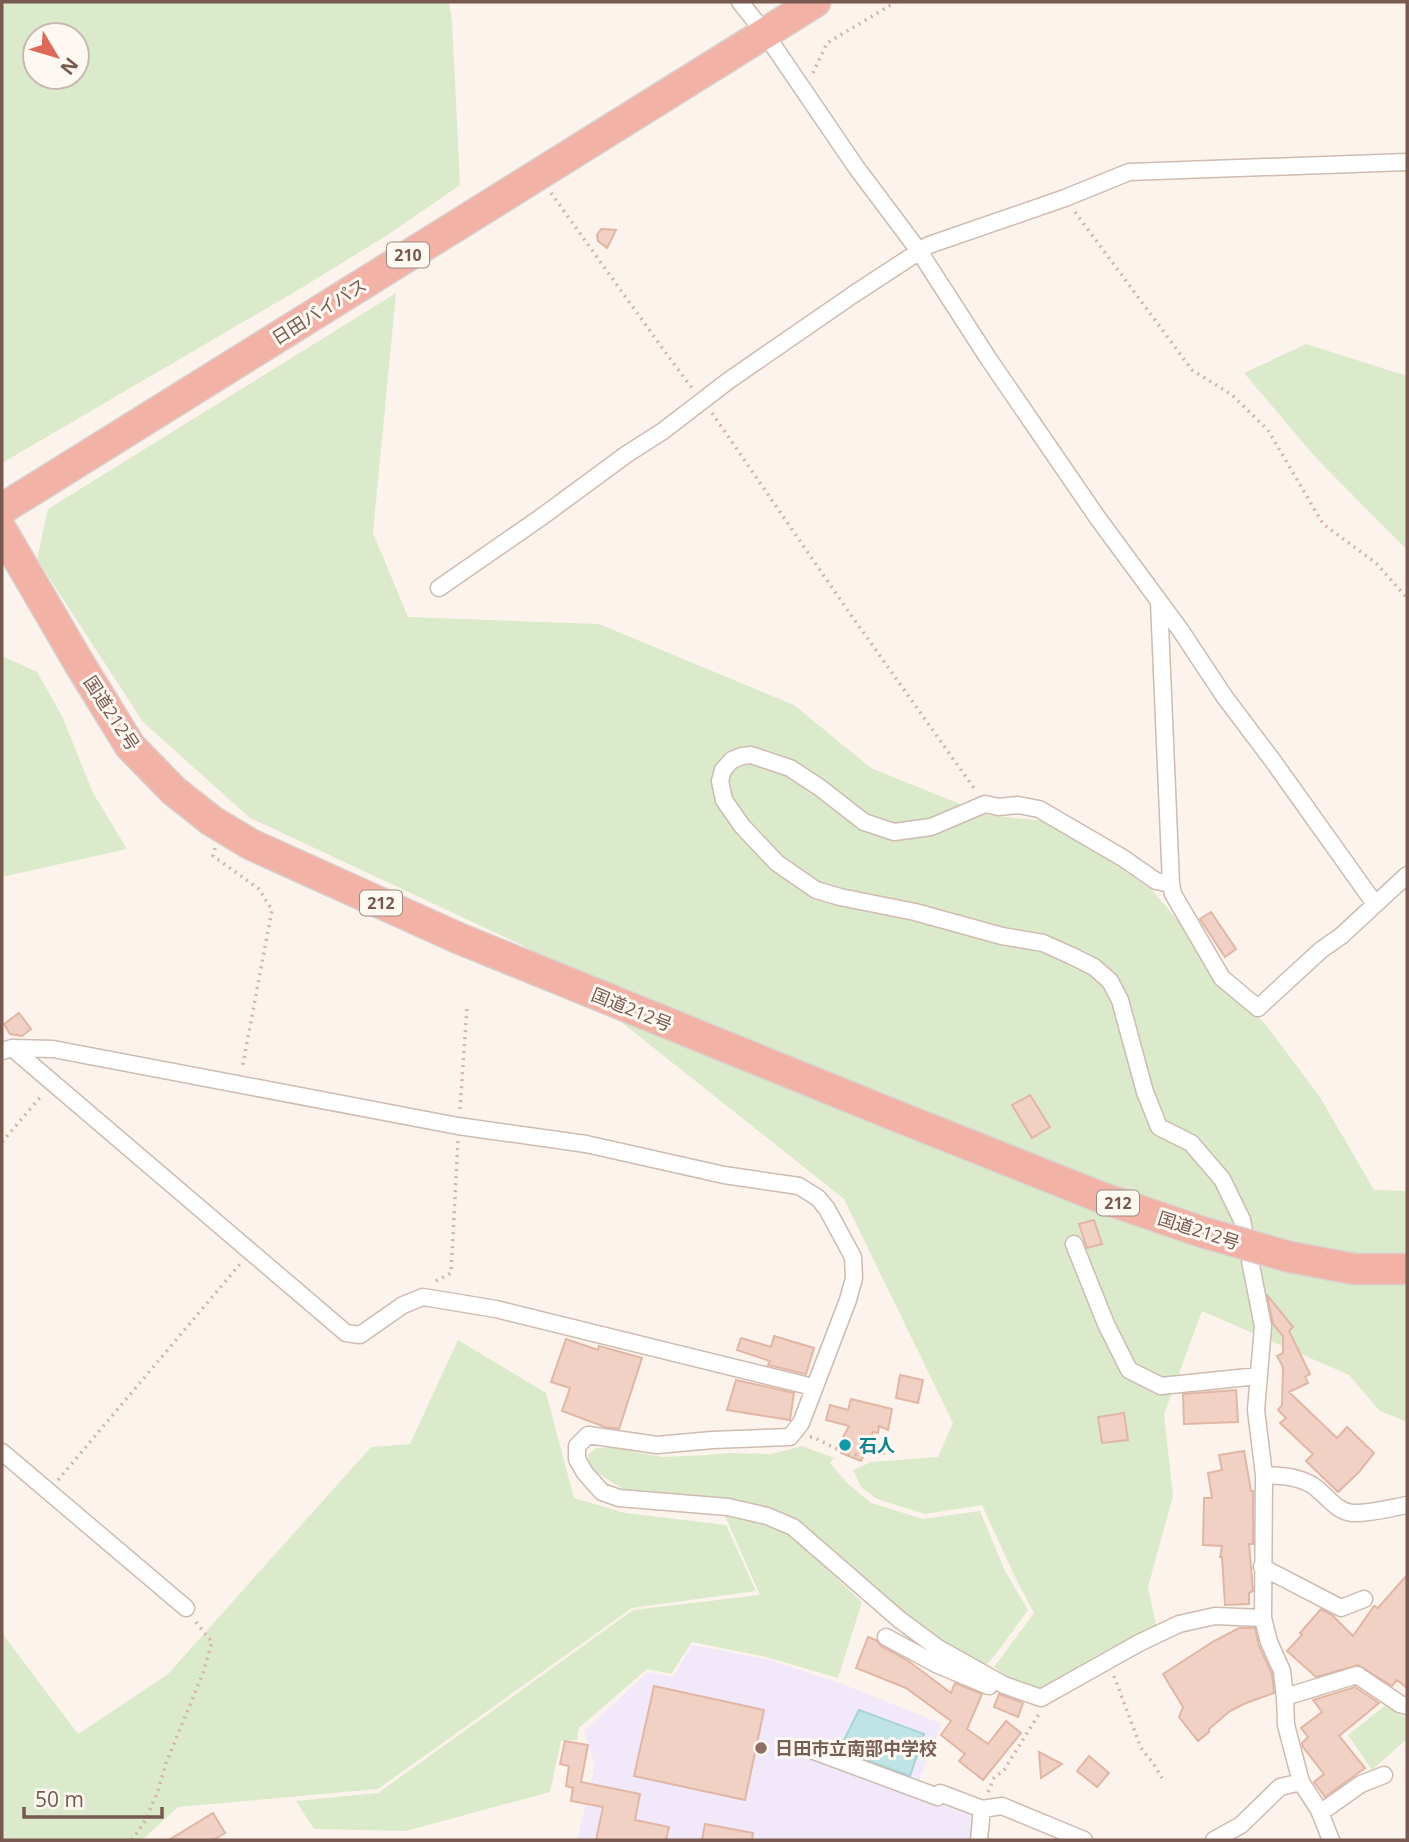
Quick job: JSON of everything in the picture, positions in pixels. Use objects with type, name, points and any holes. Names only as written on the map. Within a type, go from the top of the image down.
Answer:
[{"type":"highway","name":"日田バイパス","points":[[2,509],[815,2]]},
{"type":"highway","name":"国道212号","points":[[2,531],[131,746],[174,791],[212,821],[260,849],[458,938],[1100,1197],[1202,1232],[1290,1257],[1354,1269],[1407,1269]]},
{"type":"street","points":[[740,2],[764,32],[856,167],[919,251],[1089,506],[1375,904]]},
{"type":"street","points":[[439,588],[728,381],[929,245],[1065,198],[1129,172],[1407,162]]},
{"type":"street","points":[[1159,601],[1171,884],[1173,894],[1222,978],[1258,1008],[1407,875]]},
{"type":"street","points":[[1171,884],[1156,881],[1123,858],[1039,810],[1018,805],[999,807],[985,804],[931,827],[894,832],[864,822],[819,786],[790,768],[751,755],[732,760],[723,770],[720,781],[724,800],[742,825],[777,863],[816,890],[915,912],[1002,936],[1042,943],[1094,967],[1110,981],[1126,1017],[1145,1091],[1159,1127],[1191,1143],[1222,1179],[1242,1220],[1263,1326],[1256,1410],[1264,1475],[1263,1618],[1269,1642],[1282,1671],[1286,1725],[1301,1782],[1320,1814],[1331,1840]]},
{"type":"street","points":[[7,1050],[53,1048],[458,1126],[586,1144],[724,1175],[799,1186],[818,1198],[827,1209],[853,1257],[854,1278],[801,1423],[790,1437],[657,1445],[589,1435],[577,1446],[577,1459],[602,1492],[619,1498],[728,1507],[767,1516],[793,1527],[900,1620],[938,1648],[1004,1685],[1041,1698],[1139,1643],[1179,1624],[1215,1616],[1263,1618]]},
{"type":"street","points":[[7,1050],[52,1083],[346,1333],[360,1335],[403,1305],[423,1297],[496,1309],[813,1387]]},
{"type":"street","points":[[1074,1244],[1106,1324],[1129,1370],[1161,1386],[1258,1376]]},
{"type":"street","points":[[2,1452],[186,1608]]},
{"type":"street","points":[[1264,1475],[1292,1477],[1310,1484],[1341,1510],[1352,1513],[1407,1505]]},
{"type":"street","points":[[1262,1567],[1341,1608],[1364,1599]]},
{"type":"street","points":[[886,1637],[936,1664],[980,1682],[990,1686],[1004,1685]]},
{"type":"street","points":[[1285,1697],[1357,1675],[1399,1704],[1407,1706]]},
{"type":"street","points":[[814,1751],[938,1797],[940,1793],[982,1809],[1002,1805],[1084,1840]]},
{"type":"street","points":[[1320,1814],[1360,1784],[1384,1774]]},
{"type":"street","points":[[1214,1840],[1241,1825],[1280,1787],[1301,1782]]},
{"type":"street","points":[[979,1840],[982,1809]]},
{"type":"path","points":[[804,91],[827,43],[896,2]]},
{"type":"path","points":[[538,174],[703,401],[985,804]]},
{"type":"path","points":[[1065,198],[1192,370],[1232,395],[1268,430],[1323,524],[1376,563],[1407,598]]},
{"type":"path","points":[[215,846],[213,856],[259,888],[272,909],[239,1084]]},
{"type":"path","points":[[434,1282],[452,1273],[458,1126],[467,1008]]},
{"type":"path","points":[[2,1142],[52,1083]]},
{"type":"path","points":[[48,1491],[251,1252]]},
{"type":"path","points":[[790,1437],[813,1437],[849,1455],[886,1453]]},
{"type":"path","points":[[132,1840],[145,1821],[203,1673],[212,1642],[186,1608]]},
{"type":"path","points":[[1104,1663],[1114,1677],[1140,1748],[1162,1779]]},
{"type":"path","points":[[994,1778],[1004,1770],[1042,1709],[1041,1698]]},
{"type":"shaded area","name":"日田市立南部中学校","points":[[692,1645],[767,1659],[840,1683],[942,1724],[914,1793],[974,1815],[973,1840],[577,1840],[595,1765],[584,1731],[648,1672],[673,1677]]},
{"type":"green space","points":[[2,2],[449,2],[460,185],[389,234],[2,463]]},
{"type":"green space","points":[[396,293],[373,533],[408,617],[599,624],[794,705],[871,768],[987,815],[1046,821],[1153,891],[1269,1029],[1320,1097],[1374,1190],[1407,1191],[1407,1422],[1380,1411],[1349,1375],[1202,1311],[1164,1414],[1173,1496],[1148,1587],[1156,1625],[1094,1657],[1046,1691],[1019,1685],[994,1667],[1034,1613],[982,1505],[925,1514],[877,1499],[861,1487],[853,1470],[871,1462],[938,1457],[953,1423],[844,1199],[528,948],[250,818],[143,722],[37,559],[48,509]]},
{"type":"green space","points":[[1306,344],[1407,376],[1407,550],[1317,459],[1244,373]]},
{"type":"green space","points":[[2,656],[37,672],[62,716],[93,793],[127,849],[2,877]]},
{"type":"green space","points":[[458,1340],[546,1393],[574,1498],[625,1513],[726,1525],[756,1591],[632,1608],[378,1789],[178,1807],[142,1840],[2,1840],[2,1633],[78,1734],[168,1674],[371,1447],[410,1444]]},
{"type":"green space","points":[[802,1446],[834,1458],[830,1463],[847,1483],[871,1503],[923,1519],[980,1511],[1005,1571],[1028,1610],[985,1666],[946,1645],[903,1614],[797,1524],[631,1494],[588,1467],[588,1455],[596,1448],[615,1448],[662,1457],[729,1453],[771,1454]]},
{"type":"green space","points":[[725,1516],[765,1523],[791,1535],[862,1602],[838,1678],[766,1657],[692,1642],[671,1674],[647,1669],[579,1728],[577,1740],[561,1741],[550,1792],[406,1831],[314,1829],[296,1801],[378,1793],[633,1610],[760,1595]]},
{"type":"green space","points":[[1386,1705],[1407,1717],[1407,1739],[1372,1770],[1348,1735]]},
{"type":"water","points":[[859,1710],[924,1734],[910,1776],[839,1750]]},
{"type":"building","points":[[601,229],[616,230],[607,248],[598,241],[597,235]]},
{"type":"building","points":[[1211,912],[1236,949],[1225,957],[1200,919]]},
{"type":"building","points":[[19,1013],[31,1029],[22,1036],[10,1034],[4,1024]]},
{"type":"building","points":[[1030,1095],[1050,1127],[1032,1138],[1012,1105]]},
{"type":"building","points":[[1094,1220],[1102,1244],[1087,1248],[1079,1224]]},
{"type":"building","points":[[1267,1295],[1293,1327],[1289,1331],[1310,1374],[1305,1377],[1308,1383],[1289,1392],[1337,1438],[1347,1427],[1374,1453],[1338,1492],[1306,1461],[1313,1454],[1280,1423],[1286,1418],[1278,1410],[1282,1405],[1283,1367],[1277,1356],[1283,1353],[1283,1336],[1273,1324]]},
{"type":"building","points":[[774,1336],[814,1348],[806,1374],[768,1365],[770,1361],[737,1350],[741,1338],[771,1347]]},
{"type":"building","points":[[566,1339],[598,1350],[599,1346],[642,1358],[619,1429],[605,1427],[562,1411],[570,1388],[551,1382]]},
{"type":"building","points":[[900,1375],[923,1380],[918,1403],[896,1398]]},
{"type":"building","points":[[736,1380],[794,1393],[790,1420],[727,1410]]},
{"type":"building","points":[[1236,1390],[1238,1422],[1184,1424],[1183,1394]]},
{"type":"building","points":[[851,1399],[892,1409],[888,1430],[879,1426],[878,1433],[873,1432],[861,1461],[841,1453],[842,1449],[838,1447],[849,1426],[826,1420],[830,1405],[848,1410]]},
{"type":"building","points":[[1124,1413],[1128,1440],[1102,1443],[1098,1417]]},
{"type":"building","points":[[1244,1451],[1253,1491],[1253,1544],[1249,1544],[1253,1591],[1249,1593],[1249,1604],[1225,1605],[1220,1557],[1222,1546],[1203,1545],[1204,1498],[1212,1498],[1208,1473],[1222,1470],[1219,1455]]},
{"type":"building","points":[[1407,1575],[1407,1688],[1397,1680],[1392,1686],[1358,1665],[1316,1677],[1287,1651],[1321,1609],[1332,1615],[1353,1636],[1374,1606],[1378,1608]]},
{"type":"building","points":[[1239,1628],[1255,1628],[1259,1646],[1272,1674],[1274,1693],[1230,1711],[1198,1741],[1179,1717],[1183,1707],[1163,1674]]},
{"type":"building","points":[[868,1637],[907,1660],[951,1693],[955,1683],[982,1694],[967,1729],[988,1744],[1006,1721],[1021,1733],[983,1780],[959,1761],[965,1754],[941,1735],[951,1721],[906,1688],[856,1668]]},
{"type":"building","points":[[654,1686],[764,1710],[745,1800],[634,1776]]},
{"type":"building","points":[[1355,1687],[1379,1703],[1339,1736],[1365,1768],[1325,1797],[1314,1782],[1324,1774],[1303,1747],[1302,1743],[1308,1737],[1301,1728],[1322,1712],[1313,1700]]},
{"type":"building","points":[[999,1694],[1023,1703],[1018,1717],[994,1707]]},
{"type":"building","points":[[565,1741],[588,1745],[581,1782],[640,1794],[635,1820],[669,1827],[666,1840],[596,1840],[603,1807],[571,1801],[573,1788],[566,1786],[569,1766],[560,1764]]},
{"type":"building","points":[[1039,1752],[1062,1764],[1041,1778]]},
{"type":"building","points":[[1089,1756],[1109,1773],[1097,1787],[1077,1771]]},
{"type":"building","points":[[213,1813],[225,1833],[213,1840],[169,1840]]},
{"type":"building","points":[[705,1824],[753,1833],[752,1840],[702,1840]]},
{"type":"place","name":"石人","points":[[845,1445]]},
{"type":"place","name":"日田市立南部中学校","points":[[761,1748]]}]
